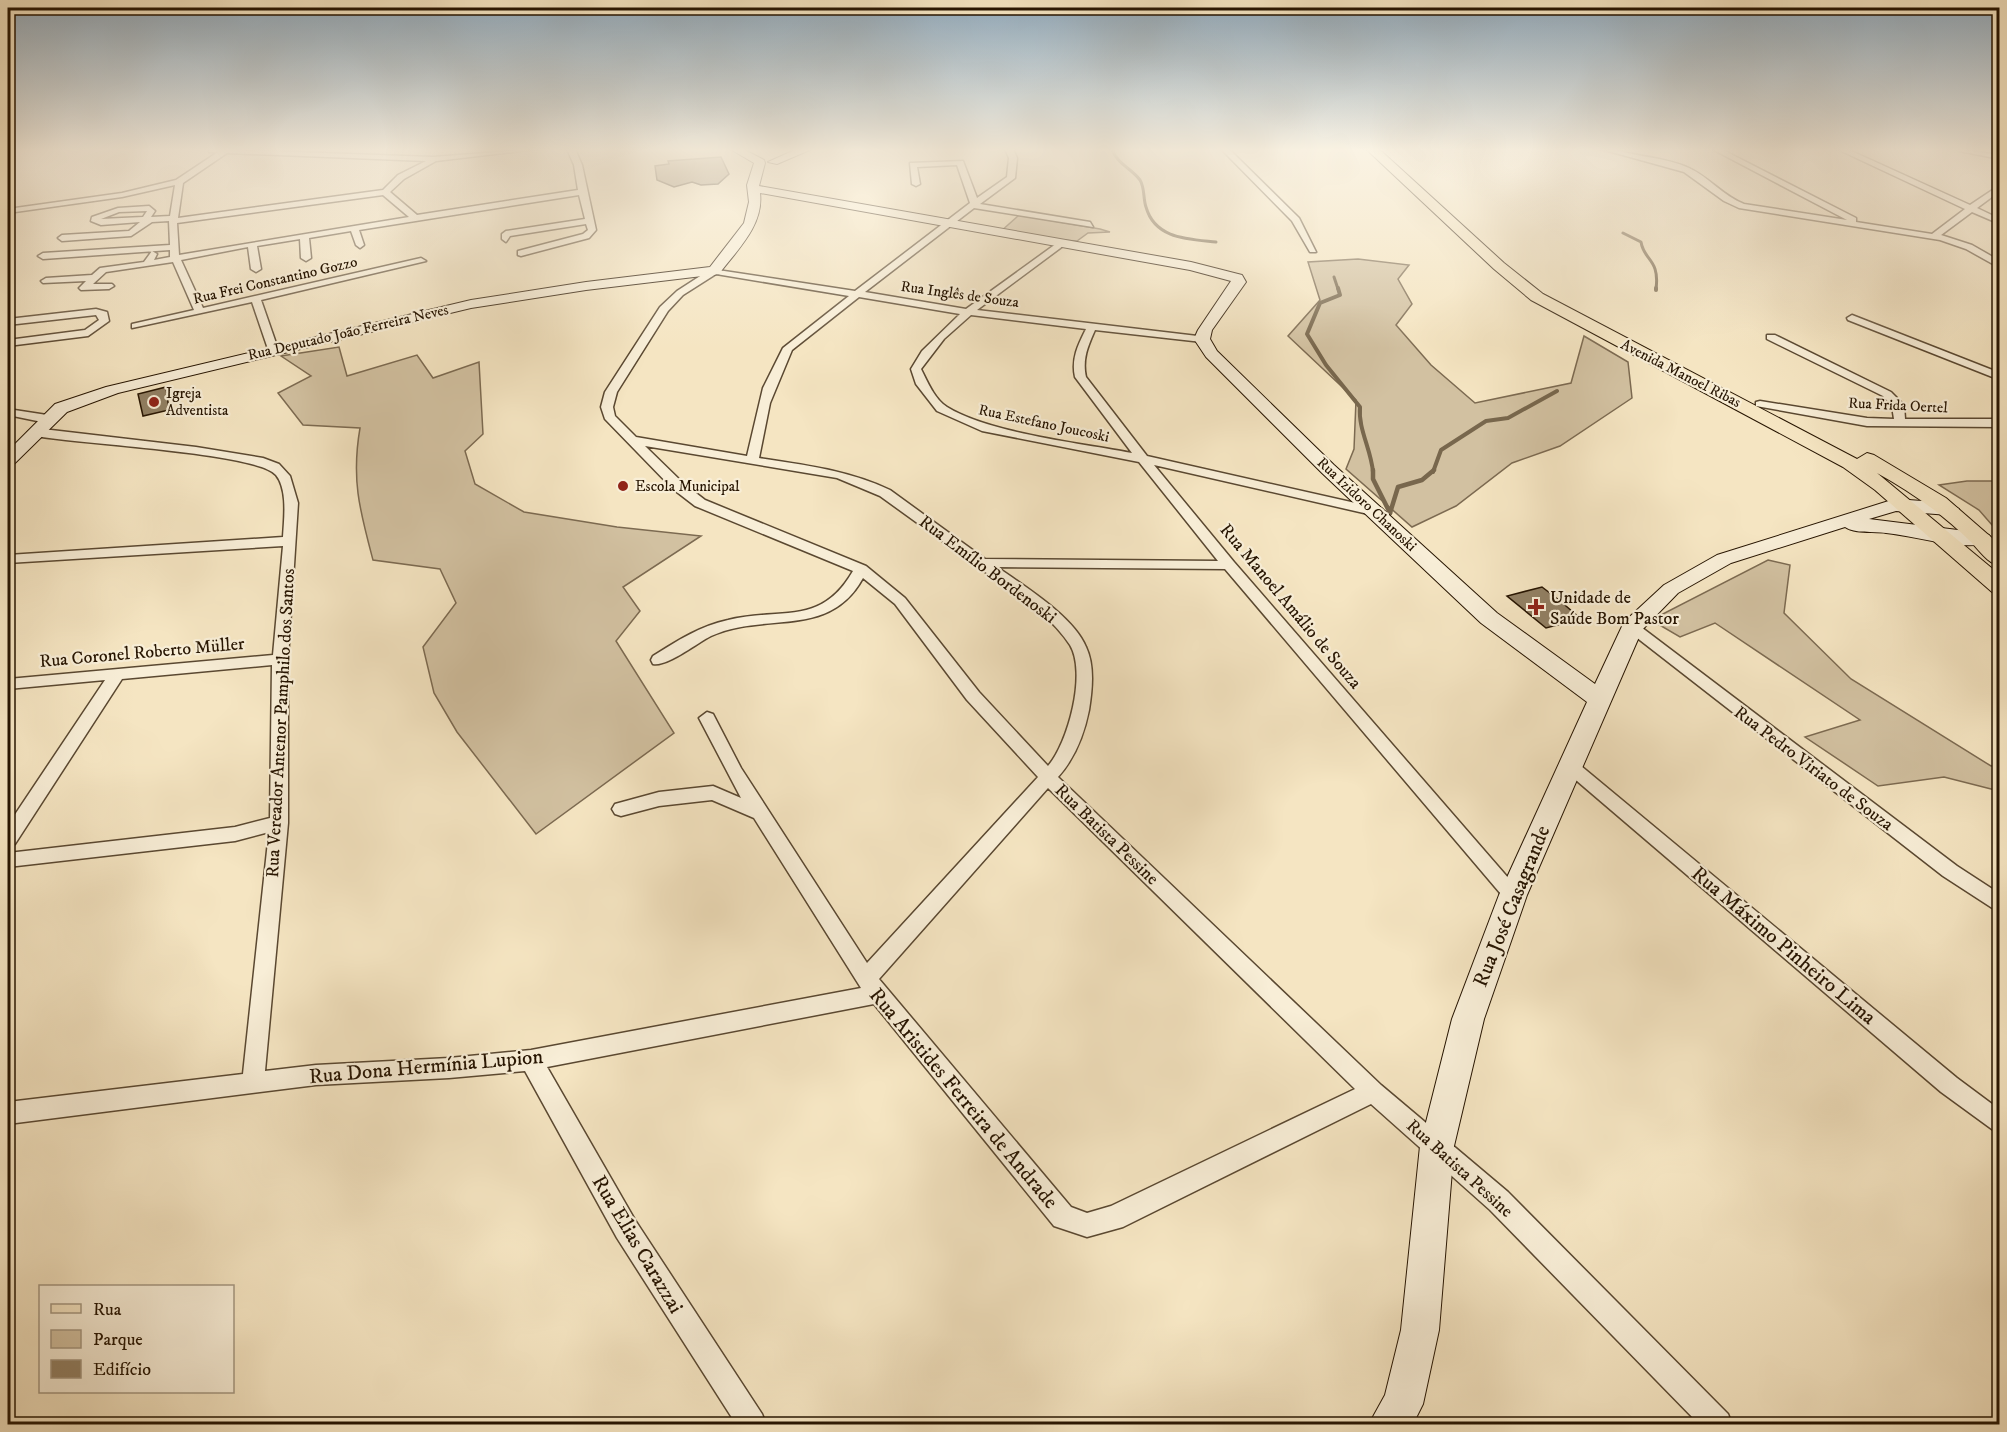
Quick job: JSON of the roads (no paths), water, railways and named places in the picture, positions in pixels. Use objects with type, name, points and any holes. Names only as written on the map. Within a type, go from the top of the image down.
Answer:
[{"type":"main road","name":"Avenida Manoel Ribas","points":[[1449,216],[1499,266],[1528,290],[1559,310],[1850,463],[1903,504],[2000,587]]},
{"type":"main road","name":"Avenida Manoel Ribas","points":[[1456,216],[1525,274],[1576,309],[1905,479],[1949,509],[1991,542],[2000,559]]},
{"type":"main road","points":[[1499,266],[1525,274]]},
{"type":"main road","points":[[1721,394],[1760,404]]},
{"type":"main road","points":[[1785,427],[1803,429],[1830,440]]},
{"type":"street","points":[[103,216],[95,219],[95,222],[198,216]]},
{"type":"street","points":[[62,238],[131,233],[147,220],[149,216]]},
{"type":"street","points":[[174,216],[175,257],[200,312]]},
{"type":"street","points":[[109,286],[84,288],[103,270],[429,216]]},
{"type":"street","points":[[521,253],[586,236],[592,230],[589,216]]},
{"type":"street","points":[[714,271],[750,223],[752,216]]},
{"type":"street","points":[[908,216],[1230,274],[1239,282],[1205,330],[1202,339]]},
{"type":"street","points":[[752,461],[755,435],[776,367],[788,348],[808,330],[857,295],[958,216]]},
{"type":"street","points":[[1037,216],[1090,225]]},
{"type":"street","points":[[1292,216],[1313,250]]},
{"type":"street","points":[[1800,216],[1934,236],[1962,244],[2000,266]]},
{"type":"street","points":[[1845,216],[1867,227]]},
{"type":"street","points":[[1934,236],[1962,216]]},
{"type":"street","points":[[1986,216],[2000,222]]},
{"type":"street","points":[[506,239],[506,234],[590,221]]},
{"type":"street","points":[[354,228],[360,245]]},
{"type":"street","points":[[93,245],[104,236]]},
{"type":"street","points":[[304,236],[306,258]]},
{"type":"street","points":[[252,244],[256,269]]},
{"type":"street","name":"Rua Estefano Joucoski","points":[[1060,244],[968,312],[921,359],[916,369],[922,384],[941,409],[986,428],[1143,459],[1377,512]]},
{"type":"street","points":[[43,256],[173,247]]},
{"type":"street","points":[[147,264],[155,248]]},
{"type":"street","name":"Rua Frei Constantino Gozzo","points":[[136,326],[421,261]]},
{"type":"street","name":"Rua Inglês de Souza","points":[[714,271],[968,312],[1202,339]]},
{"type":"street","name":"Rua Deputado João Ferreira Neves","points":[[8,460],[47,419],[61,408],[87,397],[273,349],[471,304],[586,286],[714,271]]},
{"type":"street","name":"Rua Batista Pessine","points":[[714,271],[680,292],[664,309],[611,392],[609,417],[678,486],[700,503],[832,555],[861,569],[900,601],[973,696],[1048,777],[1373,1092],[1499,1201],[1718,1425]]},
{"type":"street","points":[[46,281],[92,279]]},
{"type":"street","points":[[256,300],[273,349]]},
{"type":"street","points":[[8,322],[96,312],[103,314],[105,321],[88,333],[8,343]]},
{"type":"street","points":[[1852,318],[2000,377]]},
{"type":"street","name":"Rua Manoel Amálio de Souza","points":[[1092,326],[1082,347],[1078,366],[1082,377],[1143,459],[1229,565],[1513,895]]},
{"type":"street","points":[[1771,337],[1887,394],[1898,405],[1900,423]]},
{"type":"street","name":"Rua Izidoro Chanoski","points":[[1202,339],[1211,354],[1328,469],[1489,618],[1598,698]]},
{"type":"street","name":"Rua Frida Oertel","points":[[1760,404],[1867,422],[2000,423]]},
{"type":"street","points":[[8,411],[47,419]]},
{"type":"street","name":"Rua Vereador Antenor Pamphilo dos Santos","points":[[34,432],[196,451],[275,467],[285,476],[291,503],[280,659],[279,823],[253,1083]]},
{"type":"street","name":"Rua Emílio Bordenoski","points":[[632,440],[840,475],[871,486],[985,563],[1053,614],[1079,647],[1084,687],[1078,723],[1065,758],[871,986]]},
{"type":"street","points":[[1903,504],[1949,509]]},
{"type":"street","name":"Rua José Casagrande","points":[[1389,1425],[1402,1404],[1420,1330],[1437,1146],[1468,1019],[1513,895],[1598,698],[1632,627],[1671,589],[1703,568],[1757,547],[1903,504]]},
{"type":"street","name":"Rua José Casagrande","points":[[1836,525],[1888,526],[1991,542]]},
{"type":"street","points":[[8,559],[290,541]]},
{"type":"street","points":[[985,563],[1229,565]]},
{"type":"street","points":[[659,660],[679,647],[729,624],[808,614],[836,606],[852,590],[861,569]]},
{"type":"street","name":"Rua Pedro Viriato de Souza","points":[[1632,627],[1940,864],[2000,905]]},
{"type":"street","name":"Rua Coronel Roberto Müller","points":[[8,684],[280,659]]},
{"type":"street","points":[[8,839],[116,675]]},
{"type":"street","name":"Rua Aristides Ferreira de Andrade","points":[[707,718],[733,770],[871,986],[1063,1217],[1087,1225],[1114,1218],[1373,1092]]},
{"type":"street","name":"Rua Máximo Pinheiro Lima","points":[[1569,765],[1949,1085],[2000,1124]]},
{"type":"street","points":[[621,809],[659,799],[713,793],[760,813]]},
{"type":"street","points":[[8,860],[235,834],[279,823]]},
{"type":"street","name":"Rua Dona Hermínia Lupion","points":[[8,1113],[316,1075],[448,1068],[531,1060],[871,986]]},
{"type":"street","name":"Rua Elias Carazzai","points":[[531,1060],[626,1230],[752,1425]]},
{"type":"waterway","points":[[1149,216],[1157,226],[1174,235],[1216,242]]},
{"type":"waterway","points":[[1623,233],[1641,242],[1656,272],[1656,289]]},
{"type":"waterway","points":[[1334,277],[1338,289]]},
{"type":"waterway","points":[[1338,288],[1340,295],[1320,303],[1307,334],[1326,365],[1360,407],[1361,423],[1373,472]]},
{"type":"waterway","points":[[1434,470],[1441,450],[1486,421],[1508,418],[1557,391]]},
{"type":"waterway","points":[[1373,472],[1373,479],[1390,513],[1398,487],[1422,480],[1434,470]]},
{"type":"place","name":"Igreja Adventista","points":[[154,402]]},
{"type":"place","name":"Escola Municipal","points":[[623,486]]},
{"type":"place","name":"Unidade de Saúde Bom Pastor","points":[[1536,607]]}]
